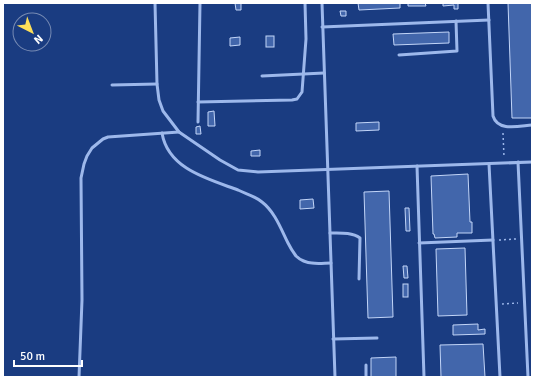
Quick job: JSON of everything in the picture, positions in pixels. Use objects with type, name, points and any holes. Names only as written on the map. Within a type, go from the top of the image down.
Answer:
[{"type":"lane","points":[[156,3],[157,84],[159,100],[163,111],[179,132],[238,170],[258,172],[532,162]]},
{"type":"lane","points":[[198,122],[200,3]]},
{"type":"lane","points":[[198,102],[297,99],[302,92],[306,39],[305,3]]},
{"type":"lane","points":[[322,3],[335,377]]},
{"type":"lane","points":[[488,3],[493,116],[496,123],[503,127],[532,125]]},
{"type":"lane","points":[[322,27],[489,20]]},
{"type":"lane","points":[[399,55],[457,51],[456,21]]},
{"type":"lane","points":[[262,76],[324,73]]},
{"type":"lane","points":[[112,85],[157,84]]},
{"type":"lane","points":[[79,377],[82,300],[81,178],[84,164],[92,148],[108,137],[179,132]]},
{"type":"lane","points":[[162,133],[163,141],[167,149],[174,159],[182,166],[204,178],[252,196],[262,202],[273,215],[296,256],[305,262],[313,264],[331,263]]},
{"type":"lane","points":[[518,162],[528,377]]},
{"type":"lane","points":[[489,164],[500,377]]},
{"type":"lane","points":[[417,166],[424,377]]},
{"type":"lane","points":[[330,233],[350,234],[356,235],[360,238],[359,279]]},
{"type":"lane","points":[[419,243],[493,240]]},
{"type":"lane","points":[[527,331],[532,330]]},
{"type":"lane","points":[[333,339],[377,338]]},
{"type":"lane","points":[[366,365],[366,377]]},
{"type":"path","points":[[503,127],[504,163]]},
{"type":"path","points":[[493,240],[522,239]]},
{"type":"path","points":[[496,304],[525,302]]},
{"type":"building","points":[[235,3],[241,3],[241,10],[236,10]]},
{"type":"building","points":[[358,3],[400,3],[400,8],[359,10]]},
{"type":"building","points":[[408,3],[425,3],[426,6],[408,6]]},
{"type":"building","points":[[443,3],[458,3],[458,9],[454,9],[454,5],[443,6]]},
{"type":"building","points":[[508,3],[532,3],[532,118],[512,118]]},
{"type":"building","points":[[340,11],[346,11],[346,16],[341,16]]},
{"type":"building","points":[[449,32],[449,43],[394,45],[393,34]]},
{"type":"building","points":[[266,36],[274,36],[274,47],[266,47]]},
{"type":"building","points":[[240,37],[240,45],[230,46],[230,38]]},
{"type":"building","points":[[214,111],[215,126],[208,126],[208,112]]},
{"type":"building","points":[[379,122],[379,130],[356,131],[356,123]]},
{"type":"building","points":[[200,126],[201,134],[196,134],[196,127]]},
{"type":"building","points":[[260,150],[260,156],[251,156],[251,151]]},
{"type":"building","points":[[468,174],[470,222],[472,222],[472,233],[457,233],[457,237],[435,238],[433,234],[431,176]]},
{"type":"building","points":[[389,191],[393,317],[368,318],[364,192]]},
{"type":"building","points":[[313,199],[314,208],[300,209],[300,200]]},
{"type":"building","points":[[405,208],[409,208],[410,231],[406,231]]},
{"type":"building","points":[[465,248],[467,315],[438,316],[436,249]]},
{"type":"building","points":[[403,266],[407,266],[408,278],[404,278]]},
{"type":"building","points":[[403,284],[408,284],[408,297],[403,297]]},
{"type":"building","points":[[478,324],[478,330],[485,329],[485,334],[453,335],[453,325]]},
{"type":"building","points":[[483,344],[485,377],[441,377],[440,345]]},
{"type":"building","points":[[396,357],[396,377],[371,377],[371,358]]}]
